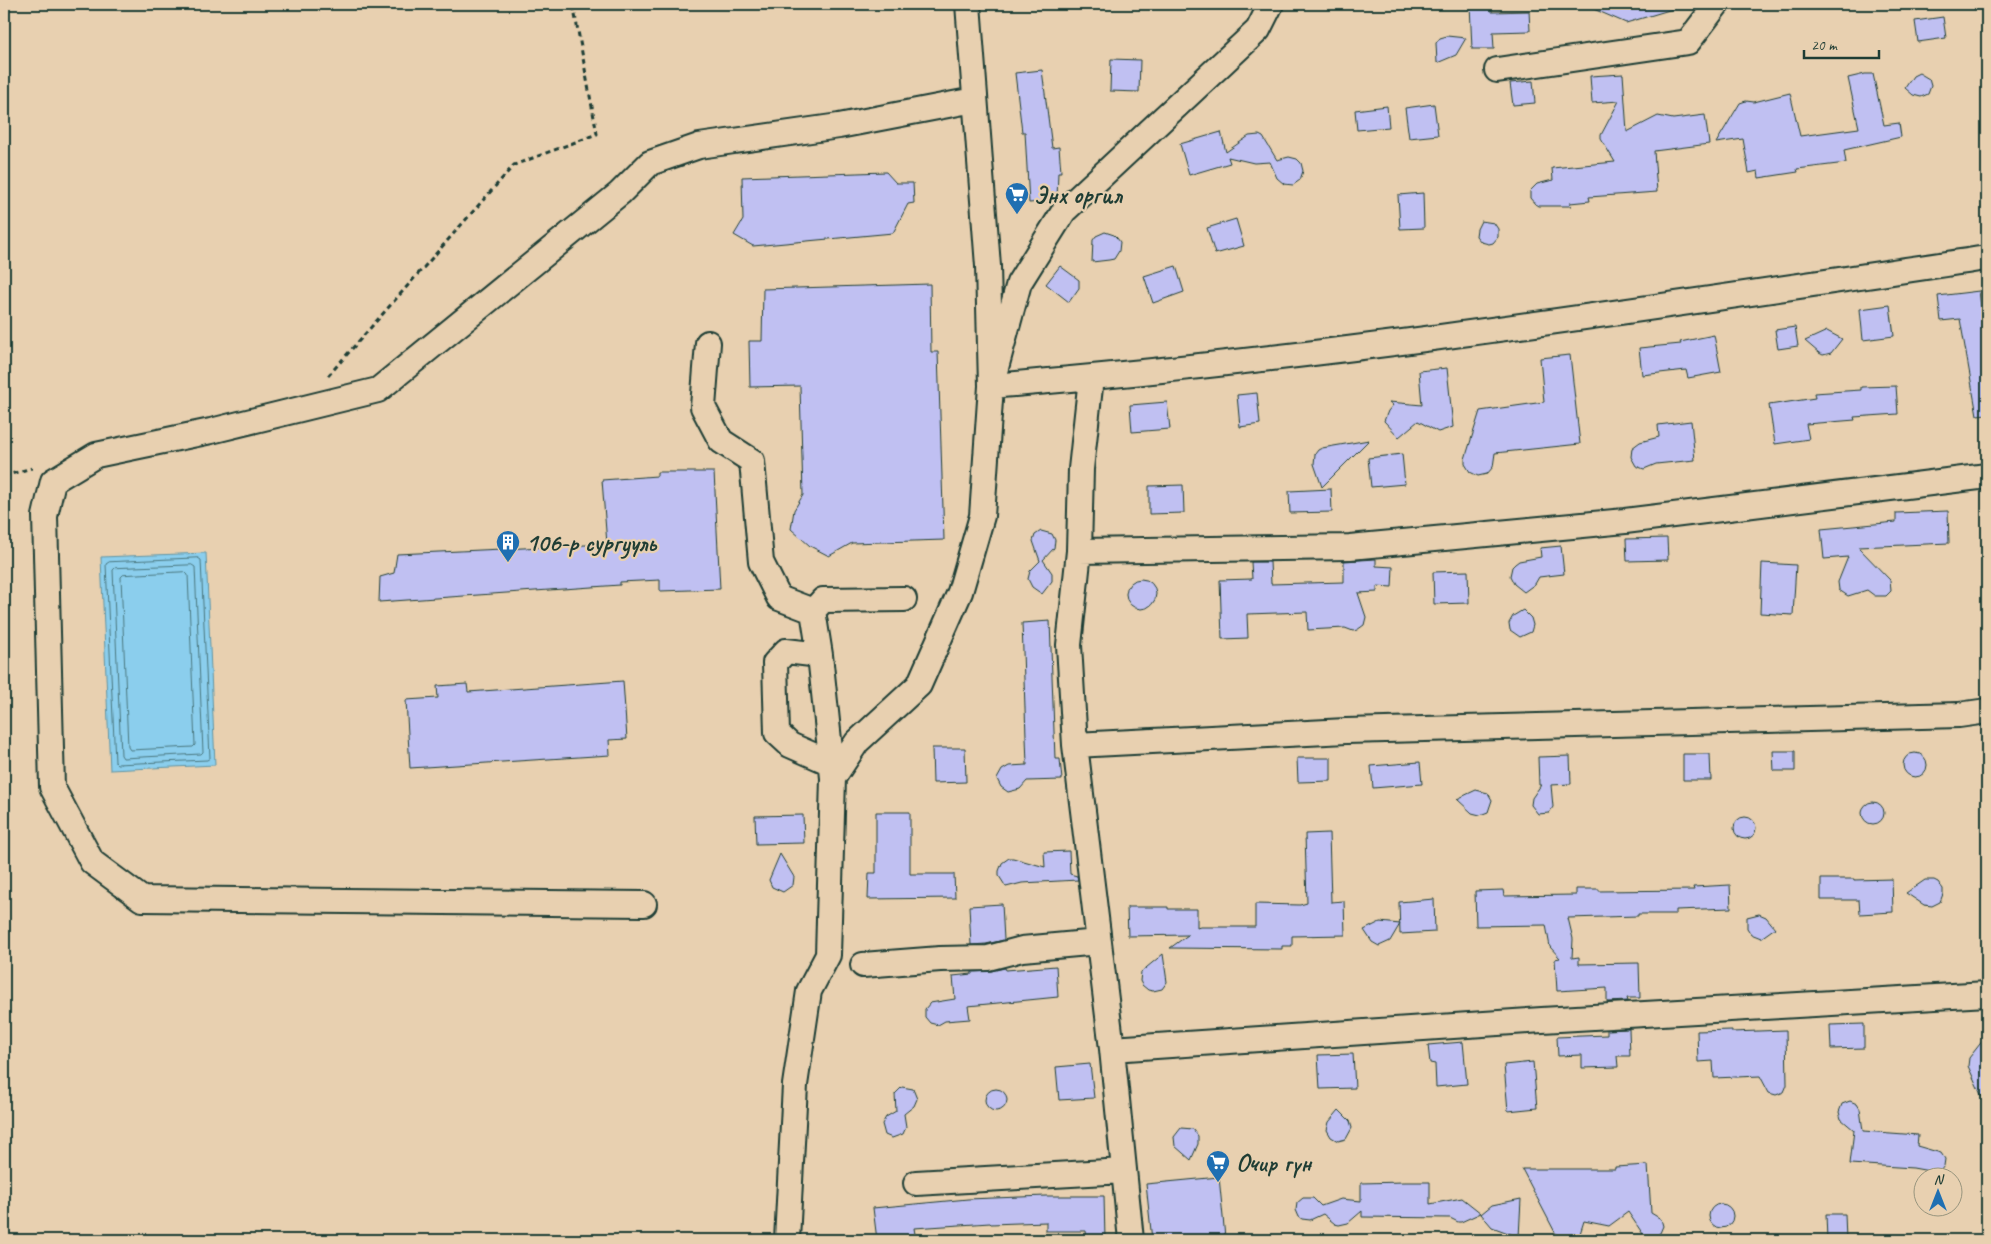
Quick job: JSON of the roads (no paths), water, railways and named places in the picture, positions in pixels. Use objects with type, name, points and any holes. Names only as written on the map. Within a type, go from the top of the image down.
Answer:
[{"type":"street","points":[[832,771],[857,742],[920,685],[960,592],[982,516],[990,386],[988,266],[968,4]]},
{"type":"street","points":[[990,386],[1019,282],[1064,211],[1258,30],[1271,4]]},
{"type":"street","points":[[1497,70],[1688,42],[1717,4]]},
{"type":"street","points":[[644,904],[142,899],[92,862],[52,787],[45,516],[53,481],[96,455],[211,431],[378,390],[620,193],[650,163],[699,146],[839,126],[974,100]]},
{"type":"street","points":[[990,386],[1091,378],[1505,329],[1987,258]]},
{"type":"street","points":[[708,343],[703,407],[720,441],[752,461],[761,562],[779,598],[813,611]]},
{"type":"street","points":[[1091,378],[1082,470],[1079,552],[1069,645],[1075,745],[1112,1049],[1131,1240]]},
{"type":"street","points":[[1079,552],[1350,547],[1625,521],[1987,476]]},
{"type":"street","points":[[813,611],[824,600],[904,598]]},
{"type":"street","points":[[787,1240],[796,1085],[809,991],[828,955],[832,771],[820,655],[813,611]]},
{"type":"street","points":[[820,655],[786,651],[775,663],[777,733],[790,745],[832,771]]},
{"type":"street","points":[[1075,745],[1346,731],[1959,716],[1987,710]]},
{"type":"street","points":[[863,965],[940,959],[988,958],[1022,949],[1099,942]]},
{"type":"street","points":[[1112,1049],[1542,1020],[1987,994]]},
{"type":"street","points":[[916,1183],[1124,1171]]},
{"type":"water","points":[[206,553],[215,765],[110,770],[101,557]]},
{"type":"place","name":"Энх оргил","points":[[1017,215]]},
{"type":"place","name":"106-р сургууль","points":[[508,563]]},
{"type":"place","name":"Очир гүн","points":[[1218,1183]]}]
